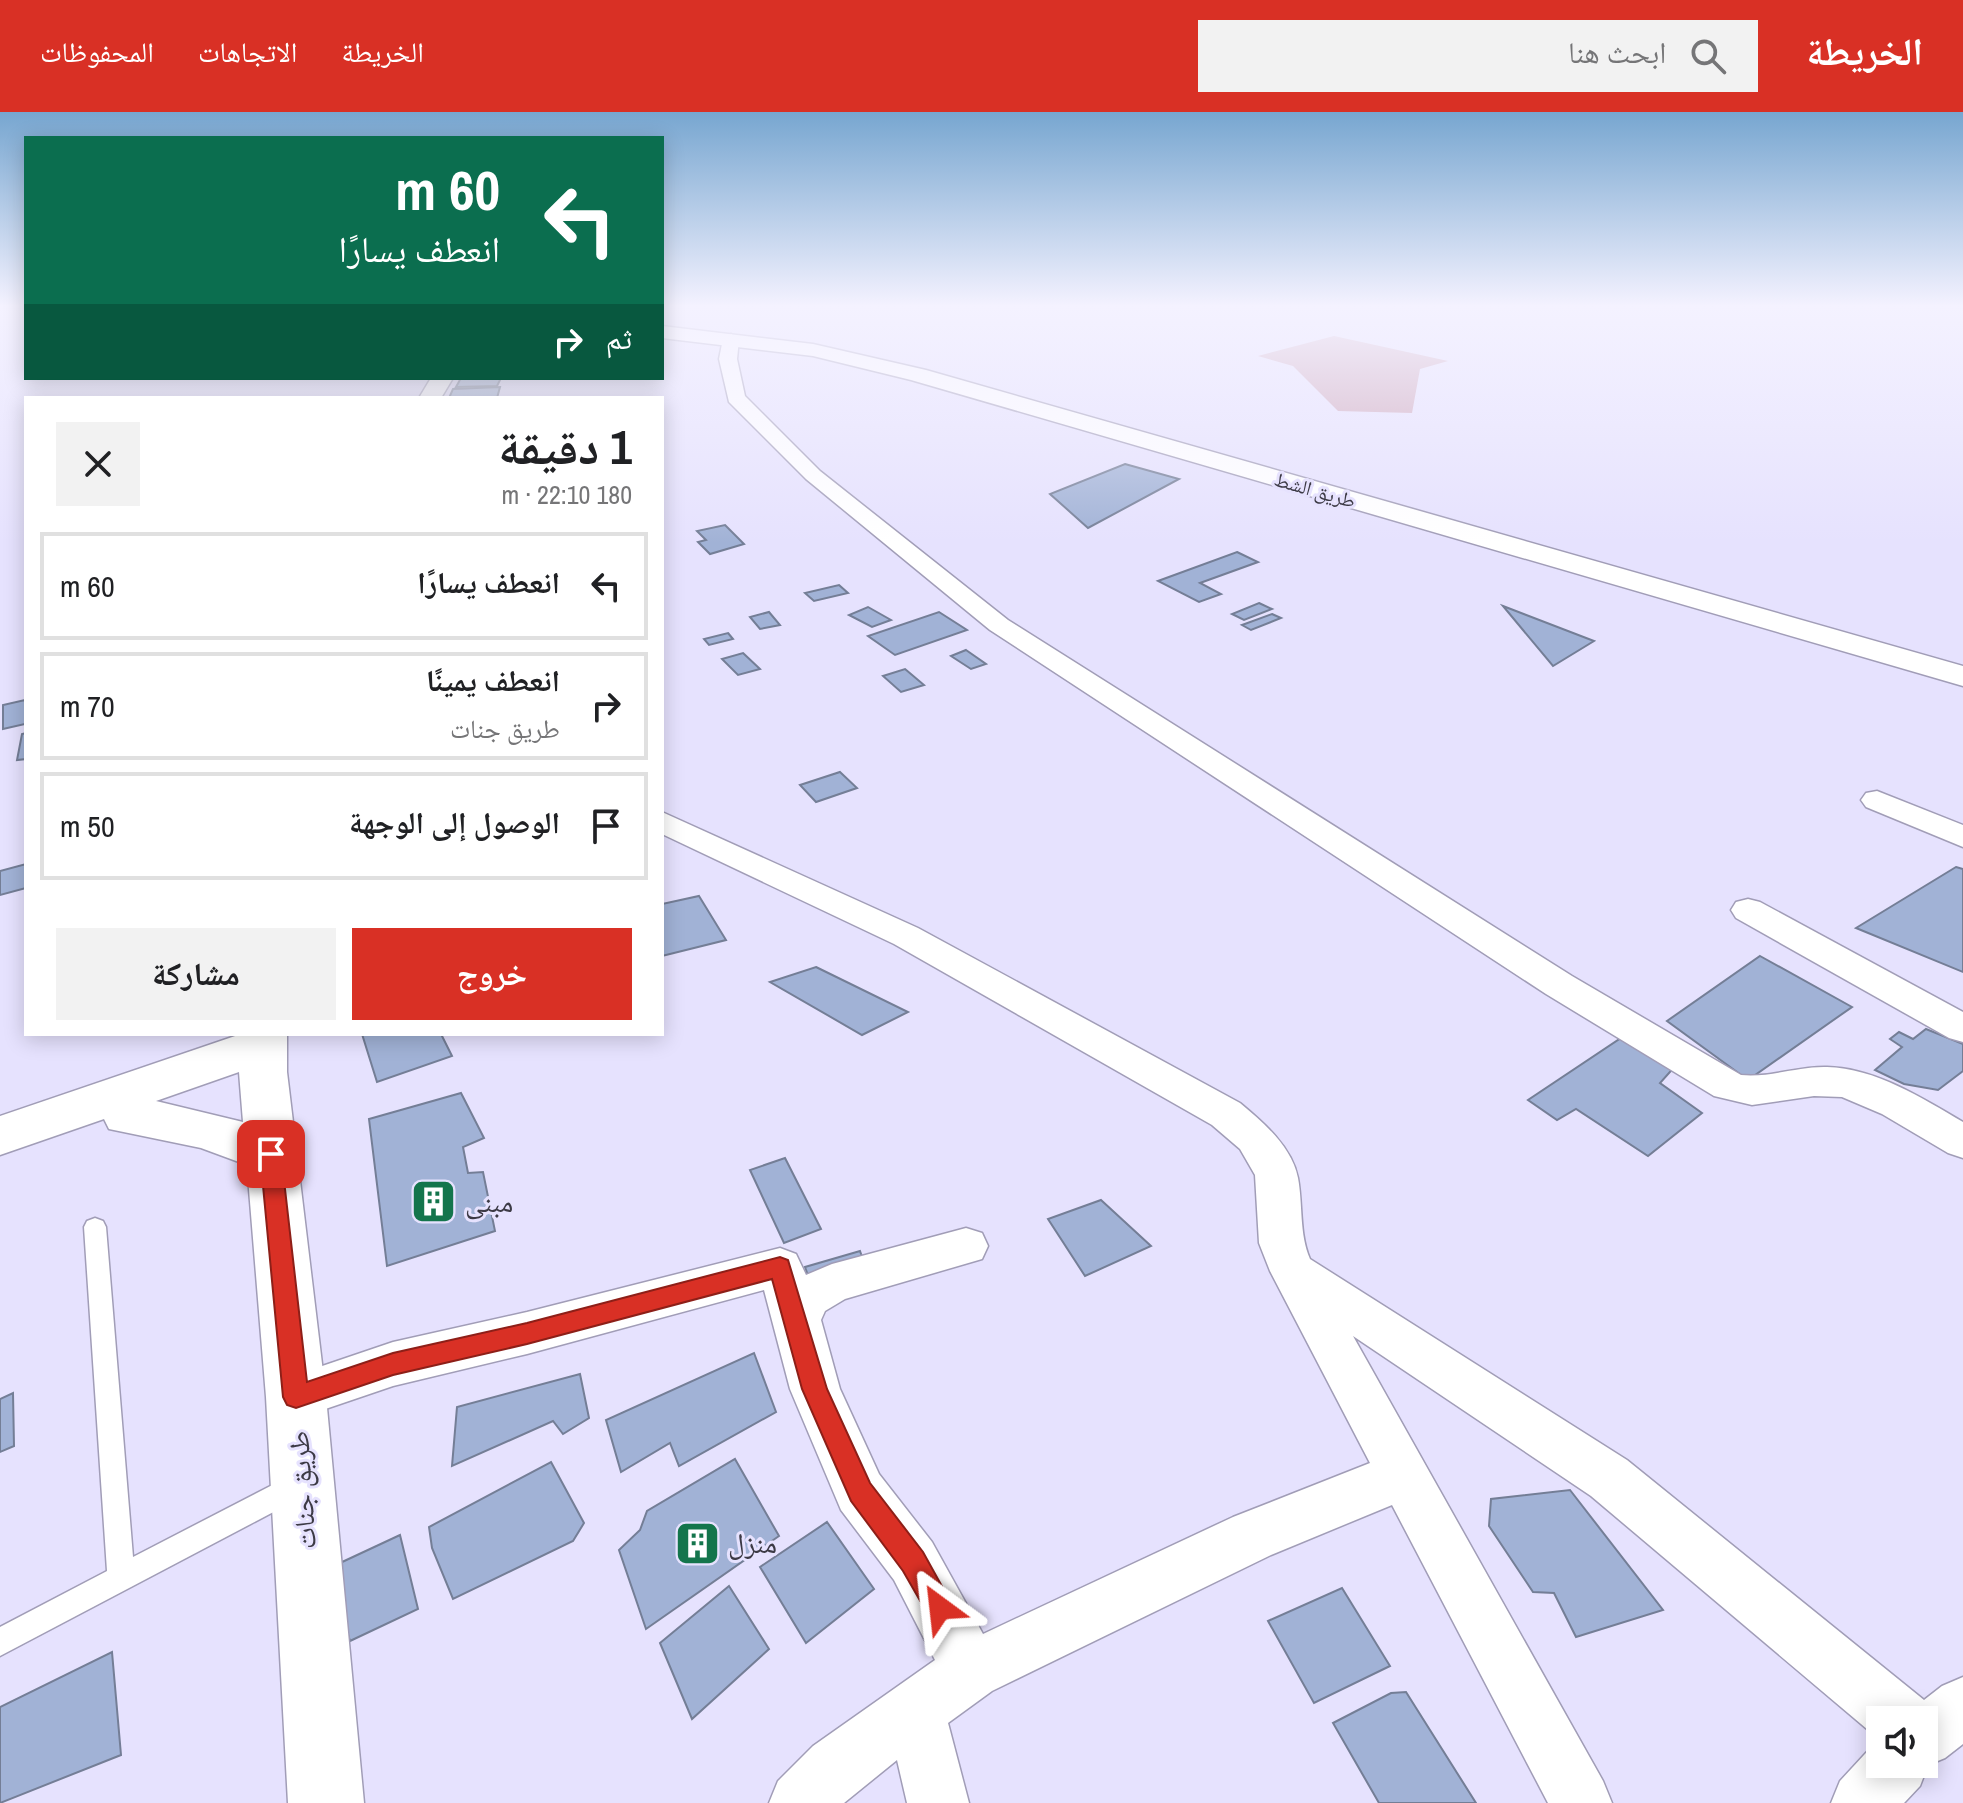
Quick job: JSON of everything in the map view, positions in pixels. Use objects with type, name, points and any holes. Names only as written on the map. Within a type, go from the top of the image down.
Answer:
[{"type":"main road","name":"طريق الشط","points":[[952,385],[1963,676]]},
{"type":"main road","points":[[0,1161],[250,1046]]},
{"type":"main road","points":[[0,1136],[125,1105],[165,1069],[250,1046]]},
{"type":"main road","name":"طريق جنات","points":[[250,1046],[271,1154],[296,1397],[300,1484],[326,1803]]},
{"type":"main road","points":[[125,1105],[239,1139],[271,1154]]},
{"type":"street","points":[[733,385],[736,398],[813,475],[999,625],[1546,976],[1728,1086],[1754,1093],[1799,1083],[1830,1081],[1854,1086],[1963,1142]]},
{"type":"street","points":[[1877,800],[1963,837]]},
{"type":"street","points":[[664,823],[906,936],[1226,1114],[1255,1138],[1276,1174],[1281,1243],[1293,1271],[1581,1803]]},
{"type":"street","points":[[1748,910],[1963,1029]]},
{"type":"street","points":[[797,1319],[809,1297],[832,1283],[966,1246]]},
{"type":"street","points":[[296,1397],[393,1364],[527,1333],[780,1267],[815,1389],[860,1492],[913,1561],[971,1670]]},
{"type":"street","points":[[1293,1271],[1609,1478],[1885,1706]]},
{"type":"street","points":[[800,1803],[835,1768],[971,1670],[1252,1536],[1404,1475]]},
{"type":"street","points":[[1938,1726],[1963,1707]]},
{"type":"street","points":[[915,1711],[938,1803]]},
{"type":"street","points":[[1862,1803],[1885,1778]]},
{"type":"lane","points":[[95,1227],[121,1578]]},
{"type":"lane","points":[[0,1642],[300,1484]]},
{"type":"shaded area","points":[[1312,385],[1417,385],[1412,413],[1338,411]]},
{"type":"building","points":[[457,385],[498,385],[497,386]]},
{"type":"building","points":[[500,387],[498,396],[450,396],[453,389]]},
{"type":"building","points":[[1125,464],[1179,479],[1088,528],[1050,494]]},
{"type":"building","points":[[725,525],[744,544],[710,554],[698,542],[706,540],[697,531]]},
{"type":"building","points":[[1237,552],[1258,562],[1200,583],[1221,594],[1199,602],[1158,581]]},
{"type":"building","points":[[839,585],[848,593],[814,601],[805,593]]},
{"type":"building","points":[[1259,603],[1272,609],[1244,620],[1232,614]]},
{"type":"building","points":[[1503,606],[1594,641],[1553,666]]},
{"type":"building","points":[[868,607],[891,620],[872,627],[849,615]]},
{"type":"building","points":[[769,612],[780,625],[760,629],[750,617]]},
{"type":"building","points":[[939,612],[967,630],[895,655],[868,636]]},
{"type":"building","points":[[1272,614],[1281,618],[1251,630],[1242,625]]},
{"type":"building","points":[[728,633],[733,639],[709,645],[704,639]]},
{"type":"building","points":[[966,650],[986,664],[971,669],[951,656]]},
{"type":"building","points":[[743,653],[760,669],[738,675],[722,659]]},
{"type":"building","points":[[905,669],[924,685],[901,692],[883,676]]},
{"type":"building","points":[[24,700],[24,724],[3,729],[3,705]]},
{"type":"building","points":[[22,734],[24,759],[17,760]]},
{"type":"building","points":[[840,772],[857,788],[816,802],[800,785]]},
{"type":"building","points":[[24,865],[24,889],[0,895],[0,871]]},
{"type":"building","points":[[1956,867],[1963,869],[1963,972],[1856,928]]},
{"type":"building","points":[[699,896],[726,940],[664,956],[664,904]]},
{"type":"building","points":[[1760,956],[1852,1007],[1748,1080],[1667,1021]]},
{"type":"building","points":[[816,967],[908,1012],[862,1035],[770,982]]},
{"type":"building","points":[[1926,1029],[1963,1044],[1963,1071],[1938,1090],[1904,1084],[1875,1070],[1902,1047],[1890,1039],[1899,1032],[1913,1039]]},
{"type":"building","points":[[363,1036],[442,1036],[452,1056],[377,1082]]},
{"type":"building","points":[[1624,1036],[1677,1064],[1660,1083],[1702,1113],[1648,1156],[1576,1109],[1557,1120],[1528,1100]]},
{"type":"building","name":"مبنى","points":[[461,1093],[484,1138],[463,1147],[468,1173],[483,1172],[495,1231],[387,1266],[369,1119]]},
{"type":"building","points":[[785,1158],[821,1229],[784,1243],[750,1170]]},
{"type":"building","points":[[1101,1200],[1151,1246],[1085,1276],[1048,1219]]},
{"type":"building","points":[[860,1251],[866,1268],[811,1284],[805,1267]]},
{"type":"building","points":[[754,1353],[776,1412],[679,1466],[670,1443],[621,1472],[606,1420]]},
{"type":"building","points":[[580,1374],[589,1418],[563,1434],[553,1421],[452,1466],[457,1407]]},
{"type":"building","points":[[13,1393],[14,1446],[0,1452],[0,1399]]},
{"type":"building","name":"منزل","points":[[735,1459],[779,1536],[646,1629],[619,1550],[640,1530],[647,1511]]},
{"type":"building","points":[[551,1462],[584,1523],[573,1541],[453,1599],[432,1548],[429,1527]]},
{"type":"building","points":[[1570,1490],[1663,1610],[1576,1637],[1554,1593],[1533,1592],[1489,1526],[1491,1499]]},
{"type":"building","name":"منزل","points":[[827,1522],[874,1589],[806,1643],[760,1567]]},
{"type":"building","points":[[400,1535],[418,1609],[350,1641],[339,1604],[340,1563]]},
{"type":"building","name":"منزل","points":[[729,1586],[769,1649],[692,1719],[660,1643]]},
{"type":"building","points":[[1342,1588],[1390,1666],[1314,1703],[1268,1621]]},
{"type":"building","points":[[112,1652],[121,1755],[0,1803],[0,1707]]},
{"type":"building","points":[[1406,1692],[1476,1803],[1379,1803],[1333,1723],[1391,1693]]},
{"type":"place","name":"مبنى","points":[[434,1202]]},
{"type":"place","name":"منزل","points":[[697,1543]]},
{"type":"route","points":[[271,1154],[296,1397],[393,1364],[527,1333],[780,1267],[815,1389],[860,1492],[913,1561],[940,1608]]}]
